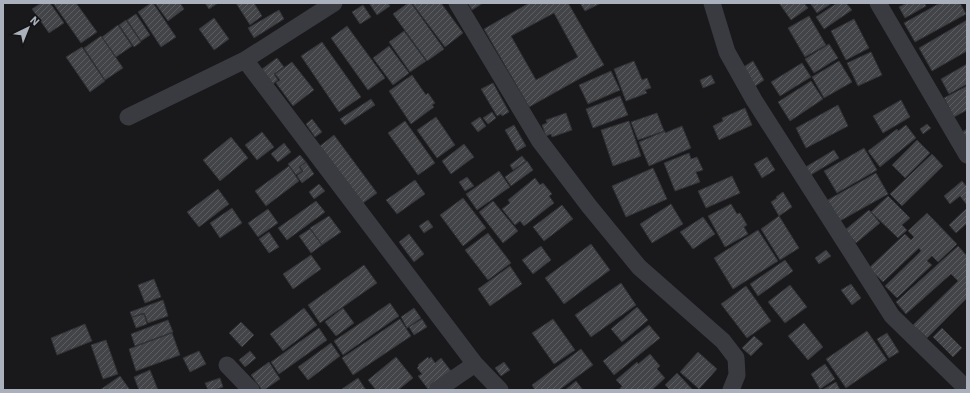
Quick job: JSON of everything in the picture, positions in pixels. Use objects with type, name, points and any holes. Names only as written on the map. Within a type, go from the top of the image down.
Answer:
[{"type":"street","points":[[128,116],[245,60],[334,3]]},
{"type":"street","points":[[457,3],[539,140],[589,206],[639,267],[723,341],[736,358],[737,375],[731,390]]},
{"type":"street","points":[[712,3],[727,52],[754,100],[892,316],[967,389]]},
{"type":"street","points":[[878,3],[967,155]]},
{"type":"street","points":[[245,60],[475,364],[500,390]]},
{"type":"street","points":[[437,390],[475,364]]},
{"type":"street","points":[[227,365],[251,390]]},
{"type":"building","points":[[41,3],[50,3],[64,23],[49,33],[32,9]]},
{"type":"building","points":[[53,3],[76,3],[97,32],[81,43]]},
{"type":"building","points":[[153,3],[176,37],[161,47],[138,12]]},
{"type":"building","points":[[155,3],[180,3],[184,9],[168,21]]},
{"type":"building","points":[[205,3],[218,3],[209,9]]},
{"type":"building","points":[[236,3],[254,3],[262,16],[250,25]]},
{"type":"building","points":[[369,3],[388,3],[390,6],[377,15]]},
{"type":"building","points":[[408,3],[411,3],[444,49],[427,61],[393,14]]},
{"type":"building","points":[[412,3],[441,3],[463,33],[445,47]]},
{"type":"building","points":[[468,3],[483,3],[472,10]]},
{"type":"building","points":[[529,3],[568,3],[604,65],[529,107],[484,29]],"holes":[[[554,13],[578,57],[536,80],[511,36]]]},
{"type":"building","points":[[580,3],[601,3],[585,11]]},
{"type":"building","points":[[779,3],[804,3],[808,8],[791,20]]},
{"type":"building","points":[[810,3],[832,3],[817,13]]},
{"type":"building","points":[[837,3],[846,3],[852,10],[824,29],[816,17]]},
{"type":"building","points":[[907,3],[925,3],[926,6],[905,18],[899,7]]},
{"type":"building","points":[[940,3],[960,3],[966,14],[915,42],[904,23]]},
{"type":"building","points":[[363,5],[371,17],[360,24],[352,12]]},
{"type":"building","points":[[279,10],[284,19],[254,38],[248,28]]},
{"type":"building","points":[[136,14],[150,35],[141,41],[127,20]]},
{"type":"building","points":[[809,16],[826,45],[805,57],[788,28]]},
{"type":"building","points":[[214,18],[229,39],[214,50],[199,29]]},
{"type":"building","points":[[854,19],[869,48],[846,60],[831,31]]},
{"type":"building","points":[[126,20],[141,42],[134,47],[119,25]]},
{"type":"building","points":[[967,20],[967,51],[932,71],[919,48]]},
{"type":"building","points":[[118,25],[132,46],[116,57],[102,37]]},
{"type":"building","points":[[347,26],[385,78],[368,90],[331,38]]},
{"type":"building","points":[[404,31],[426,61],[410,72],[389,42]]},
{"type":"building","points":[[101,36],[123,68],[105,80],[84,48]]},
{"type":"building","points":[[322,42],[361,97],[339,112],[301,56]]},
{"type":"building","points":[[829,44],[838,58],[814,73],[805,59]]},
{"type":"building","points":[[389,46],[409,73],[393,85],[373,58]]},
{"type":"building","points":[[82,47],[105,81],[90,92],[66,57]]},
{"type":"building","points":[[871,52],[882,75],[858,86],[847,63]]},
{"type":"building","points":[[277,58],[284,67],[274,74],[278,80],[273,84],[262,69]]},
{"type":"building","points":[[634,61],[642,80],[647,78],[651,88],[645,90],[647,93],[626,101],[614,69]]},
{"type":"building","points":[[753,61],[764,80],[754,87],[742,68]]},
{"type":"building","points":[[839,61],[852,82],[824,98],[812,77]]},
{"type":"building","points":[[292,62],[314,90],[293,106],[276,83],[280,80],[275,74]]},
{"type":"building","points":[[802,63],[811,77],[780,96],[771,82]]},
{"type":"building","points":[[967,64],[967,84],[949,94],[941,79]]},
{"type":"building","points":[[611,71],[620,90],[588,104],[579,85]]},
{"type":"building","points":[[412,75],[426,95],[428,93],[435,103],[432,105],[434,107],[411,124],[389,91]]},
{"type":"building","points":[[711,75],[715,83],[703,88],[700,80]]},
{"type":"building","points":[[811,81],[823,99],[790,121],[778,102]]},
{"type":"building","points":[[493,83],[509,112],[502,116],[501,114],[497,116],[481,89]]},
{"type":"building","points":[[967,86],[967,110],[954,117],[944,98]]},
{"type":"building","points":[[620,96],[628,115],[593,128],[586,109]]},
{"type":"building","points":[[371,99],[375,105],[345,125],[340,119]]},
{"type":"building","points":[[901,100],[910,117],[883,133],[873,116]]},
{"type":"building","points":[[838,105],[848,126],[806,148],[796,128]]},
{"type":"building","points":[[745,108],[752,125],[719,140],[713,126],[723,121],[722,118]]},
{"type":"building","points":[[492,112],[496,118],[488,124],[483,118]]},
{"type":"building","points":[[566,113],[572,130],[552,137],[551,134],[546,136],[542,125],[547,123],[546,120]]},
{"type":"building","points":[[657,113],[664,131],[638,140],[631,122]]},
{"type":"building","points":[[436,117],[455,145],[437,158],[417,130]]},
{"type":"building","points":[[480,117],[486,126],[478,132],[471,123]]},
{"type":"building","points":[[312,119],[322,132],[315,137],[306,124]]},
{"type":"building","points":[[405,121],[435,163],[418,175],[388,133]]},
{"type":"building","points":[[629,121],[641,156],[613,166],[601,130]]},
{"type":"building","points":[[927,124],[931,128],[923,134],[920,129]]},
{"type":"building","points":[[514,125],[526,146],[517,151],[505,130]]},
{"type":"building","points":[[906,125],[916,138],[880,167],[868,151],[897,129],[898,131]]},
{"type":"building","points":[[682,126],[691,148],[649,166],[639,142],[665,131],[665,133]]},
{"type":"building","points":[[967,129],[967,147],[959,134]]},
{"type":"building","points":[[262,132],[274,147],[257,160],[245,145]]},
{"type":"building","points":[[334,135],[377,193],[363,203],[320,146]]},
{"type":"building","points":[[231,137],[248,158],[220,181],[203,160]]},
{"type":"building","points":[[917,140],[930,153],[905,178],[892,165]]},
{"type":"building","points":[[284,143],[291,152],[278,162],[271,154]]},
{"type":"building","points":[[464,144],[474,157],[451,174],[442,161]]},
{"type":"building","points":[[864,148],[877,170],[837,193],[824,171]]},
{"type":"building","points":[[834,150],[839,158],[809,176],[804,168]]},
{"type":"building","points":[[689,153],[691,159],[697,157],[703,170],[696,172],[700,182],[675,191],[664,163]]},
{"type":"building","points":[[932,154],[943,166],[902,206],[890,194]]},
{"type":"building","points":[[300,155],[306,162],[299,167],[302,171],[296,175],[288,164]]},
{"type":"building","points":[[522,156],[526,161],[513,170],[510,165]]},
{"type":"building","points":[[767,157],[775,170],[762,178],[754,164]]},
{"type":"building","points":[[527,161],[533,170],[511,186],[505,177]]},
{"type":"building","points":[[306,162],[314,174],[302,183],[297,176],[303,171],[300,167]]},
{"type":"building","points":[[289,166],[299,181],[266,206],[255,191]]},
{"type":"building","points":[[653,168],[667,199],[626,217],[612,186]]},
{"type":"building","points":[[499,171],[510,187],[477,210],[466,194]]},
{"type":"building","points":[[876,173],[888,194],[838,222],[826,201]]},
{"type":"building","points":[[732,176],[740,193],[706,208],[698,191]]},
{"type":"building","points":[[467,177],[474,186],[465,191],[459,182]]},
{"type":"building","points":[[535,178],[540,185],[543,183],[552,194],[549,196],[554,203],[524,226],[520,221],[515,225],[502,209],[510,203],[508,200]]},
{"type":"building","points":[[415,180],[425,194],[397,214],[386,200]]},
{"type":"building","points":[[962,181],[967,187],[967,205],[960,196],[950,204],[944,196]]},
{"type":"building","points":[[319,184],[325,191],[314,199],[309,192]]},
{"type":"building","points":[[218,189],[229,204],[199,227],[187,212]]},
{"type":"building","points":[[783,192],[792,207],[779,216],[771,202]]},
{"type":"building","points":[[888,196],[910,218],[902,225],[907,230],[898,238],[871,212]]},
{"type":"building","points":[[463,198],[486,228],[463,246],[440,215]]},
{"type":"building","points":[[316,201],[325,212],[287,240],[278,228]]},
{"type":"building","points":[[493,201],[518,231],[503,243],[479,212]]},
{"type":"building","points":[[671,204],[683,224],[652,243],[640,224]]},
{"type":"building","points":[[731,204],[737,214],[740,213],[747,225],[744,227],[748,234],[725,247],[708,216]]},
{"type":"building","points":[[562,205],[573,219],[544,241],[533,227]]},
{"type":"building","points":[[232,208],[242,223],[220,238],[210,223]]},
{"type":"building","points":[[967,208],[967,223],[956,233],[949,225]]},
{"type":"building","points":[[268,209],[278,223],[258,237],[248,223]]},
{"type":"building","points":[[869,210],[880,223],[856,243],[845,230]]},
{"type":"building","points":[[927,213],[957,244],[938,262],[932,256],[927,261],[932,265],[897,298],[885,286],[921,251],[919,248],[883,282],[869,268],[905,234],[911,240],[914,237],[908,231]]},
{"type":"building","points":[[329,216],[341,232],[322,245],[310,228]]},
{"type":"building","points":[[779,216],[799,248],[780,260],[761,229]]},
{"type":"building","points":[[703,217],[715,234],[693,249],[680,232]]},
{"type":"building","points":[[428,220],[433,227],[424,233],[419,226]]},
{"type":"building","points":[[310,229],[322,245],[311,253],[299,236]]},
{"type":"building","points":[[758,230],[778,261],[733,289],[714,258]]},
{"type":"building","points":[[269,232],[279,247],[269,253],[259,239]]},
{"type":"building","points":[[488,233],[511,263],[488,280],[465,250]]},
{"type":"building","points":[[409,234],[424,254],[414,262],[399,242]]},
{"type":"building","points":[[591,244],[610,270],[564,304],[545,278]]},
{"type":"building","points":[[541,246],[551,260],[533,274],[522,260]]},
{"type":"building","points":[[958,246],[967,256],[967,298],[927,338],[913,325],[958,281],[951,274],[906,314],[896,302]]},
{"type":"building","points":[[826,250],[831,256],[819,264],[815,258]]},
{"type":"building","points":[[311,255],[321,269],[293,289],[283,274]]},
{"type":"building","points":[[785,260],[793,271],[758,296],[750,284]]},
{"type":"building","points":[[364,265],[377,283],[320,323],[308,305]]},
{"type":"building","points":[[510,266],[522,284],[490,306],[478,289]]},
{"type":"building","points":[[154,279],[161,297],[145,303],[138,285]]},
{"type":"building","points":[[621,283],[636,305],[591,337],[575,315]]},
{"type":"building","points":[[851,284],[861,298],[852,305],[841,290]]},
{"type":"building","points":[[790,285],[807,307],[785,323],[768,302]]},
{"type":"building","points":[[746,286],[771,321],[747,338],[721,304]]},
{"type":"building","points":[[163,300],[168,316],[148,323],[144,313],[132,317],[130,312]]},
{"type":"building","points":[[390,303],[399,316],[343,355],[334,341]]},
{"type":"building","points":[[637,307],[648,320],[622,342],[611,329]]},
{"type":"building","points":[[304,308],[317,325],[283,351],[270,334]]},
{"type":"building","points":[[343,308],[354,323],[336,336],[325,322]]},
{"type":"building","points":[[414,308],[421,318],[407,328],[401,317]]},
{"type":"building","points":[[144,314],[147,324],[136,328],[132,317]]},
{"type":"building","points":[[400,319],[411,336],[353,375],[342,358]]},
{"type":"building","points":[[422,319],[427,327],[414,335],[409,327]]},
{"type":"building","points":[[553,319],[575,350],[554,364],[532,333]]},
{"type":"building","points":[[168,320],[173,332],[135,346],[131,334]]},
{"type":"building","points":[[241,322],[254,335],[242,347],[229,333]]},
{"type":"building","points":[[804,323],[823,347],[808,360],[788,336]]},
{"type":"building","points":[[85,324],[92,341],[57,355],[51,338]]},
{"type":"building","points":[[649,325],[660,338],[614,375],[603,361]]},
{"type":"building","points":[[319,328],[327,340],[279,374],[271,362]]},
{"type":"building","points":[[942,328],[962,348],[953,357],[933,337]]},
{"type":"building","points":[[867,331],[887,360],[846,388],[826,359]]},
{"type":"building","points":[[172,333],[180,355],[136,371],[129,349]]},
{"type":"building","points":[[887,333],[899,352],[889,358],[877,339]]},
{"type":"building","points":[[754,336],[763,344],[751,356],[742,348]]},
{"type":"building","points":[[106,340],[118,374],[103,379],[91,345]]},
{"type":"building","points":[[331,343],[340,356],[308,380],[298,367]]},
{"type":"building","points":[[581,349],[593,365],[559,390],[535,390],[532,385]]},
{"type":"building","points":[[199,351],[206,364],[190,372],[183,358]]},
{"type":"building","points":[[250,351],[256,358],[245,367],[239,360]]},
{"type":"building","points":[[698,352],[717,369],[699,389],[680,372]]},
{"type":"building","points":[[650,354],[660,366],[657,369],[665,378],[652,390],[619,390],[622,386],[616,380],[637,362],[638,364]]},
{"type":"building","points":[[396,357],[413,378],[398,390],[376,390],[368,380]]},
{"type":"building","points":[[428,357],[429,359],[431,357],[435,363],[441,358],[451,371],[428,389],[418,376],[422,374],[417,368],[419,366],[418,365]]},
{"type":"building","points":[[269,362],[280,379],[262,390],[251,375]]},
{"type":"building","points":[[504,362],[510,370],[501,376],[495,368]]},
{"type":"building","points":[[825,364],[835,379],[820,389],[811,374]]},
{"type":"building","points":[[150,370],[158,390],[139,390],[134,377]]},
{"type":"building","points":[[677,373],[693,390],[670,390],[665,385]]},
{"type":"building","points":[[120,376],[130,390],[100,390]]},
{"type":"building","points":[[220,378],[223,387],[208,390],[205,383]]},
{"type":"building","points":[[358,378],[366,390],[342,390],[342,389]]},
{"type":"building","points":[[576,381],[583,390],[565,390]]},
{"type":"building","points":[[836,382],[840,390],[822,390]]}]
